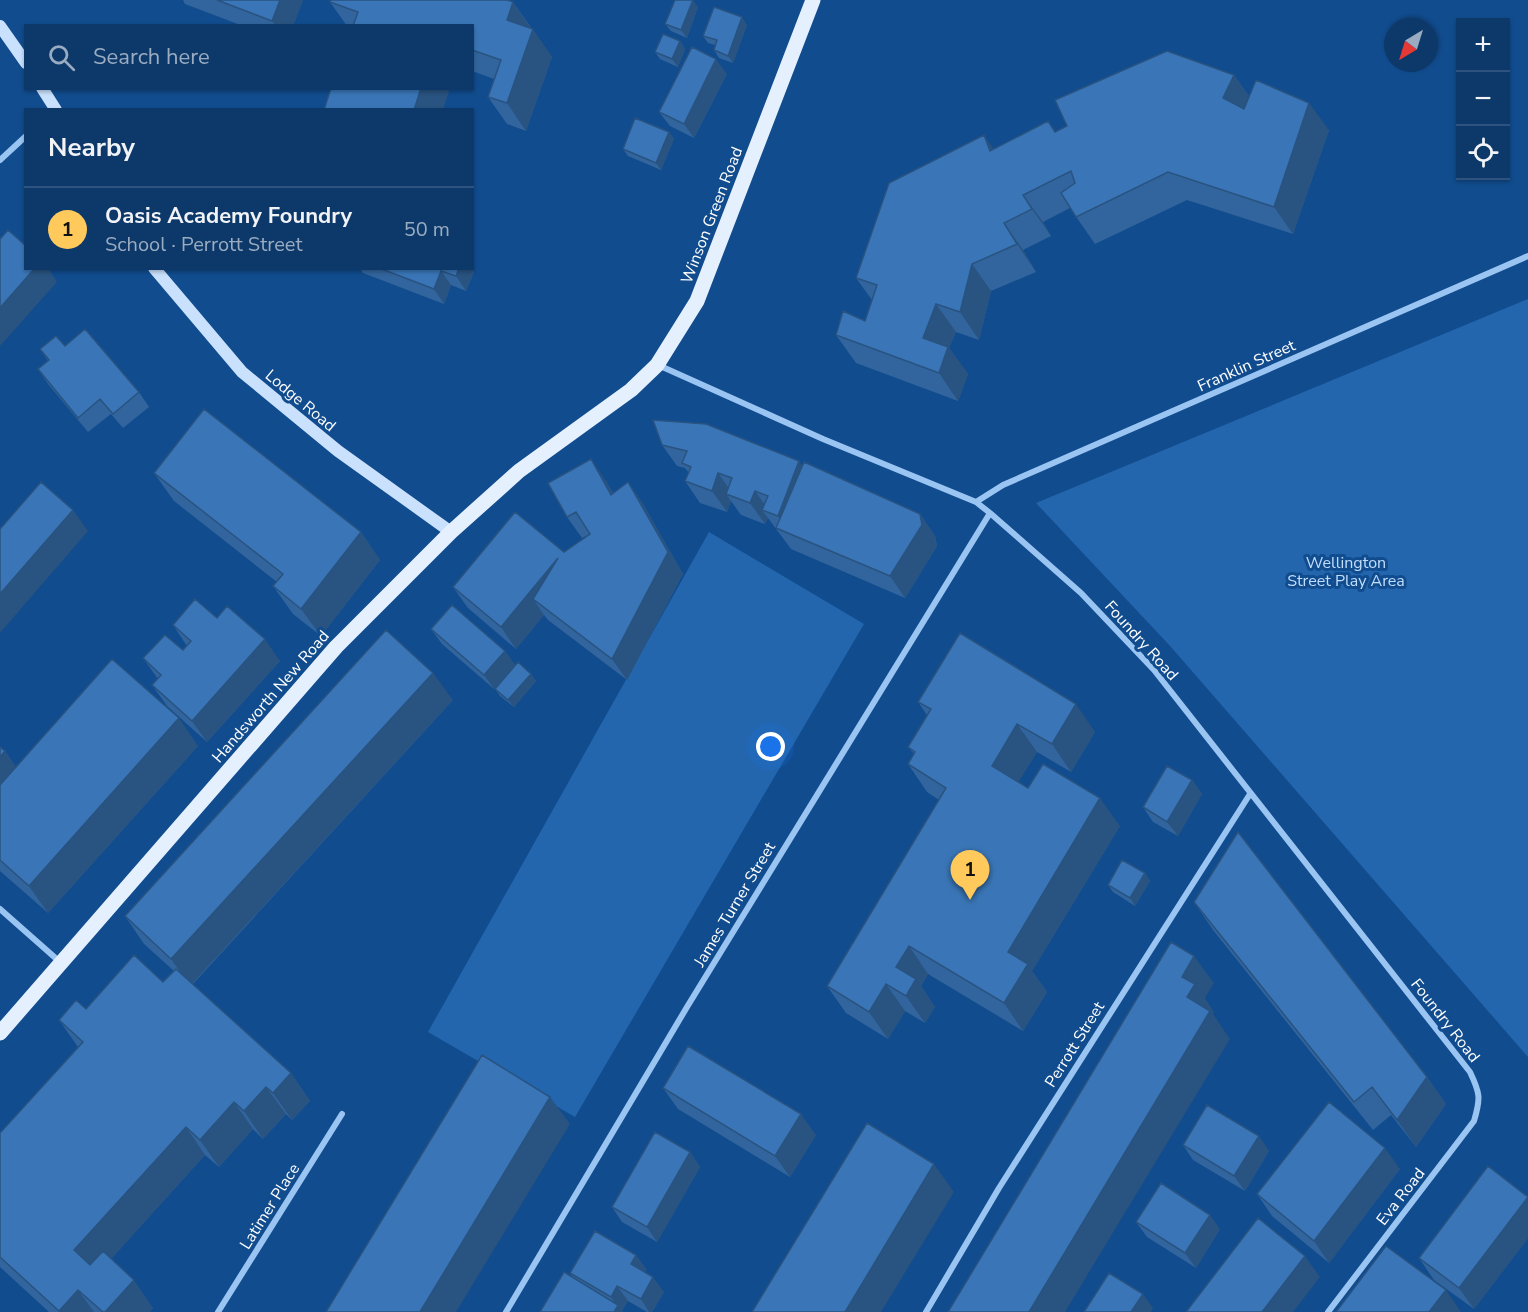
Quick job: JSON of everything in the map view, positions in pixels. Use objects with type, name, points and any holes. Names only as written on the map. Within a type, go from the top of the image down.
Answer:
[{"type":"main road","name":"Winson Green Road","points":[[598,414],[631,390],[657,365],[697,301],[813,0]]},
{"type":"main road","name":"Handsworth New Road","points":[[0,1034],[336,647],[451,532],[519,471],[598,414]]},
{"type":"street","points":[[0,26],[24,60]]},
{"type":"street","points":[[43,90],[55,108]]},
{"type":"street","points":[[0,160],[24,138]]},
{"type":"street","name":"Franklin Street","points":[[976,502],[1003,485],[1528,256]]},
{"type":"street","name":"Lodge Road","points":[[156,270],[242,372],[338,451],[451,532]]},
{"type":"street","name":"Foundry Road","points":[[657,365],[823,439],[976,502],[1081,593],[1154,670],[1454,1050],[1470,1072],[1479,1091]]},
{"type":"street","name":"James Turner Street","points":[[506,1312],[687,1007],[990,513]]},
{"type":"street","name":"Perrott Street","points":[[926,1312],[999,1188],[1250,794]]},
{"type":"street","points":[[0,909],[60,963]]},
{"type":"street","name":"Eva Road","points":[[1328,1312],[1466,1134],[1474,1121],[1479,1091]]},
{"type":"street","name":"Latimer Place","points":[[218,1312],[342,1114]]},
{"type":"green space","name":"Wellington Street Play Area","points":[[1528,299],[1528,1057],[1171,647],[1036,503]]},
{"type":"green space","points":[[709,532],[864,624],[575,1117],[428,1032]]},
{"type":"building","points":[[217,0],[280,0],[272,21]]},
{"type":"building","points":[[331,0],[507,0],[513,2],[507,20],[533,29],[507,103],[488,97],[501,60],[474,51],[474,24],[354,24],[358,12],[330,2]]},
{"type":"building","points":[[675,0],[693,0],[681,30],[665,24]]},
{"type":"building","points":[[714,7],[742,17],[728,56],[714,50],[717,40],[703,36]]},
{"type":"building","points":[[663,34],[680,41],[672,59],[655,52]]},
{"type":"building","points":[[692,47],[716,59],[684,124],[659,112]]},
{"type":"building","points":[[1167,51],[1234,75],[1223,98],[1244,109],[1256,80],[1309,103],[1274,207],[1168,172],[1076,217],[1061,193],[1075,183],[1071,171],[1023,195],[1032,209],[1004,223],[1017,244],[972,264],[960,312],[936,304],[923,338],[948,347],[939,373],[836,335],[843,311],[865,321],[877,285],[856,278],[889,183],[984,135],[990,151],[1048,121],[1055,132],[1067,126],[1055,100]]},
{"type":"building","points":[[330,90],[420,90],[415,108],[325,108]]},
{"type":"building","points":[[635,118],[669,132],[656,163],[623,149]]},
{"type":"building","points":[[8,230],[24,244],[24,270],[33,270],[0,308],[0,239]]},
{"type":"building","points":[[384,270],[458,270],[456,276],[441,271],[434,289]]},
{"type":"building","points":[[85,329],[139,392],[113,414],[100,399],[78,418],[38,369],[49,360],[40,349],[56,336],[65,346]]},
{"type":"building","points":[[204,409],[361,532],[301,609],[273,586],[283,574],[154,473]]},
{"type":"building","points":[[653,420],[706,424],[799,461],[778,516],[762,510],[768,496],[755,491],[750,503],[726,494],[732,478],[718,473],[712,491],[685,481],[691,467],[682,463],[687,451],[662,445]]},
{"type":"building","points":[[591,459],[611,495],[628,482],[668,552],[612,659],[533,599],[558,558],[501,627],[453,587],[515,512],[564,552],[590,534],[576,512],[567,517],[548,483]]},
{"type":"building","points":[[804,462],[920,514],[922,525],[890,576],[776,528]]},
{"type":"building","points":[[41,482],[73,510],[0,594],[0,529]]},
{"type":"building","points":[[195,599],[217,618],[227,606],[265,639],[192,721],[152,685],[161,675],[143,658],[165,635],[183,650],[191,641],[173,625]]},
{"type":"building","points":[[452,605],[505,651],[484,675],[431,629]]},
{"type":"building","points":[[386,630],[433,673],[171,959],[125,916]]},
{"type":"building","points":[[960,633],[1076,704],[1052,744],[1017,724],[992,766],[1028,788],[1043,764],[1100,798],[1008,952],[1028,964],[1004,1003],[909,946],[896,967],[916,979],[906,996],[886,984],[869,1012],[827,986],[946,788],[908,764],[915,752],[908,747],[931,709],[918,702]]},
{"type":"building","points":[[112,659],[179,718],[29,886],[0,860],[0,785]]},
{"type":"building","points":[[518,662],[531,674],[508,700],[495,689]]},
{"type":"building","points":[[0,747],[5,751],[0,757]]},
{"type":"building","points":[[1167,766],[1192,780],[1167,822],[1143,807]]},
{"type":"building","points":[[1238,832],[1427,1077],[1397,1120],[1372,1087],[1354,1102],[1194,902]]},
{"type":"building","points":[[1122,860],[1145,873],[1130,898],[1108,885]]},
{"type":"building","points":[[1171,942],[1194,956],[1182,977],[1195,984],[1187,997],[1210,1011],[1029,1312],[948,1312]]},
{"type":"building","points":[[134,955],[163,982],[176,969],[291,1073],[273,1093],[266,1087],[244,1111],[234,1102],[200,1140],[186,1127],[74,1250],[90,1265],[103,1251],[134,1280],[105,1312],[78,1290],[59,1311],[0,1257],[0,1133],[83,1042],[59,1020],[76,1000],[86,1009]]},
{"type":"building","points":[[688,1046],[801,1114],[775,1156],[663,1088]]},
{"type":"building","points":[[482,1055],[550,1097],[420,1312],[326,1312]]},
{"type":"building","points":[[1329,1102],[1385,1148],[1314,1241],[1257,1194]]},
{"type":"building","points":[[1207,1105],[1259,1136],[1234,1176],[1183,1145]]},
{"type":"building","points":[[867,1123],[934,1164],[845,1312],[752,1312]]},
{"type":"building","points":[[655,1132],[690,1152],[647,1227],[612,1207]]},
{"type":"building","points":[[1488,1166],[1528,1197],[1459,1288],[1419,1258]]},
{"type":"building","points":[[1161,1183],[1210,1215],[1185,1253],[1136,1222]]},
{"type":"building","points":[[1258,1218],[1305,1256],[1262,1312],[1186,1312]]},
{"type":"building","points":[[595,1231],[636,1255],[631,1264],[653,1277],[641,1299],[617,1286],[611,1297],[570,1273]]},
{"type":"building","points":[[1386,1246],[1446,1290],[1429,1312],[1336,1312]]},
{"type":"building","points":[[564,1272],[618,1305],[614,1312],[540,1312]]},
{"type":"building","points":[[1109,1273],[1143,1294],[1131,1312],[1084,1312]]},
{"type":"place","name":"Oasis Academy Foundry","points":[[970,900]]}]
